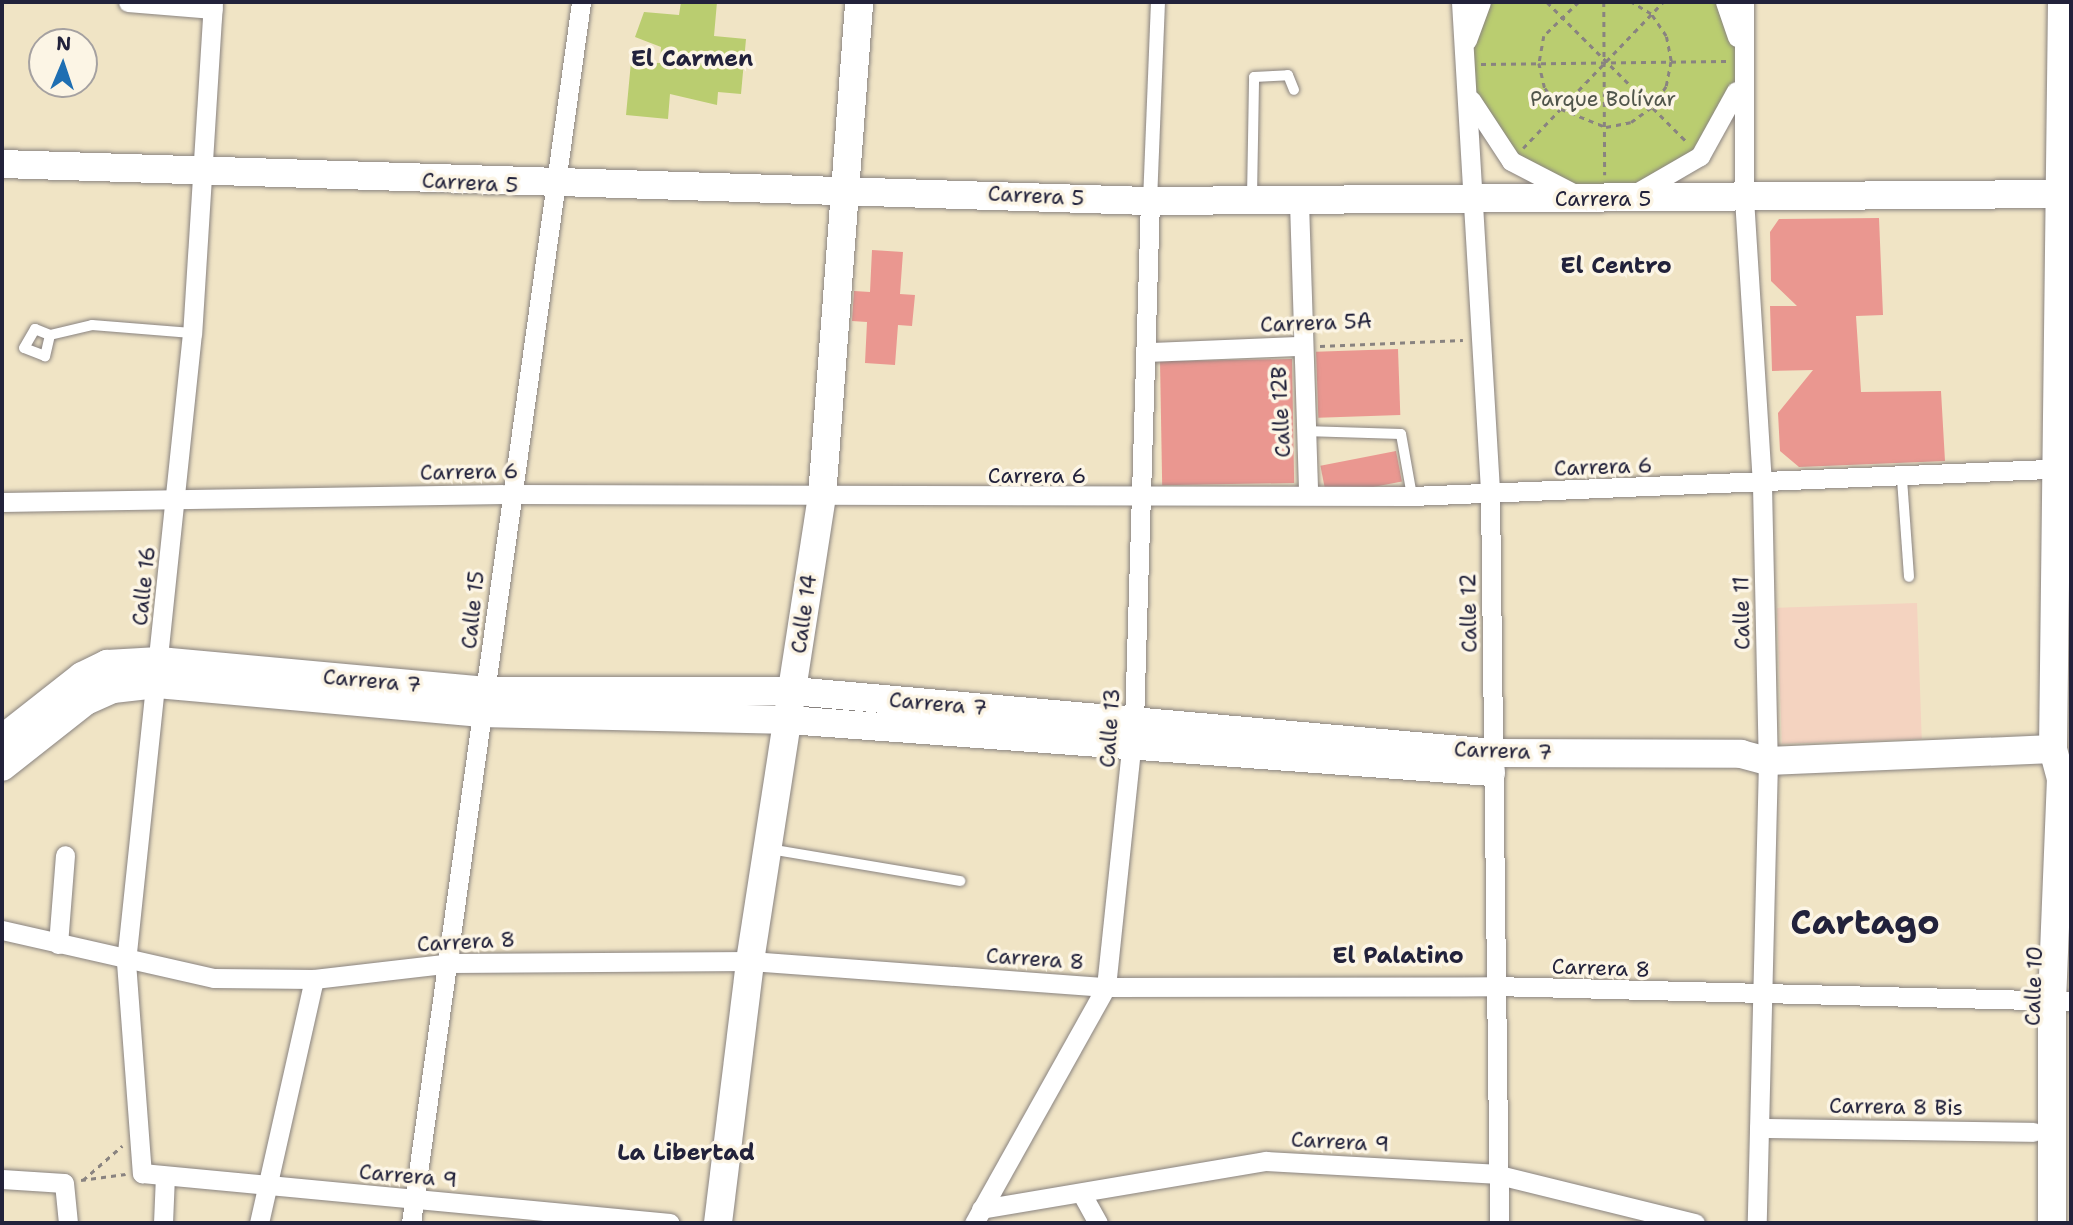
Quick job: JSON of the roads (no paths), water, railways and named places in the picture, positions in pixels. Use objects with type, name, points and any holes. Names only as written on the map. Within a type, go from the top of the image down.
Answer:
[{"type":"main road","name":"Calle 14","points":[[718,1223],[750,961],[822,497],[859,2]]},
{"type":"main road","name":"Calle 10","points":[[2052,1223],[2052,1002],[2062,748],[2067,194],[2062,2]]},
{"type":"main road","name":"Carrera 5","points":[[2,164],[204,170],[553,187],[847,187],[1150,201],[1299,202],[2067,194]]},
{"type":"main road","name":"Carrera 7","points":[[110,677],[158,672],[484,702],[788,720],[1133,733],[1495,762],[1741,772],[1768,761],[2062,748]]},
{"type":"main road","points":[[2,738],[110,677]]},
{"type":"main road","points":[[2,768],[86,701],[110,677]]},
{"type":"main road","name":"Carrera 7","points":[[484,702],[793,691],[1133,733]]},
{"type":"main road","name":"Calle 10","points":[[2033,1223],[2033,1132],[2052,1002]]},
{"type":"street","points":[[128,2],[213,6]]},
{"type":"street","name":"Calle 15","points":[[411,1223],[452,962],[509,494],[581,2]]},
{"type":"street","points":[[1150,201],[1158,2]]},
{"type":"street","name":"Calle 12","points":[[1461,2],[1484,340],[1490,494],[1495,762],[1495,1174],[1499,1215]]},
{"type":"street","points":[[1481,2],[1464,64],[1473,107],[1511,161],[1545,184],[1605,199],[1657,186],[1700,156],[1730,112],[1741,61],[1725,2]]},
{"type":"street","name":"Calle 11","points":[[1744,2],[1741,61],[1744,198],[1762,485],[1768,761],[1757,1223]]},
{"type":"street","name":"Calle 16","points":[[142,1173],[126,962],[192,333],[213,6]]},
{"type":"street","name":"Calle 13","points":[[978,1216],[1107,987],[1133,733],[1149,352],[1150,201]]},
{"type":"street","name":"Calle 12B","points":[[1299,202],[1300,346],[1308,495]]},
{"type":"street","name":"Carrera 5A","points":[[1149,352],[1300,346]]},
{"type":"street","name":"Carrera 6","points":[[2,502],[509,494],[1144,499],[1308,495],[1412,496],[1902,479],[2064,468]]},
{"type":"street","points":[[58,944],[65,855]]},
{"type":"street","name":"Carrera 8","points":[[2,930],[126,962],[214,978],[314,979],[452,962],[750,961],[1107,987],[1494,986],[1761,997],[2052,1002]]},
{"type":"street","points":[[259,1223],[314,979]]},
{"type":"street","name":"Carrera 8 Bis","points":[[1759,1129],[2033,1132]]},
{"type":"street","name":"Carrera 9","points":[[978,1216],[1266,1161],[1495,1174],[1695,1223]]},
{"type":"street","name":"Carrera 9","points":[[142,1173],[670,1223]]},
{"type":"street","points":[[163,1223],[165,1176]]},
{"type":"street","points":[[2,1179],[73,1181],[68,1223]]},
{"type":"street","points":[[1083,1196],[1098,1223]]},
{"type":"street","points":[[1483,1223],[1499,1215]]},
{"type":"lane","points":[[1252,201],[1254,77],[1288,75],[1294,90]]},
{"type":"lane","points":[[50,335],[92,325],[192,333]]},
{"type":"lane","points":[[1303,431],[1401,434],[1408,453],[1412,496]]},
{"type":"lane","points":[[1902,479],[1909,577]]},
{"type":"lane","points":[[768,849],[960,881]]},
{"type":"district","name":"El Carmen","points":[[692,58]]},
{"type":"district","name":"El Centro","points":[[1616,265]]},
{"type":"district","name":"Cartago","points":[[1865,922]]},
{"type":"district","name":"El Palatino","points":[[1398,955]]},
{"type":"district","name":"La Libertad","points":[[686,1152]]},
{"type":"park label","name":"Parque Bolívar","points":[[1603,99]]}]
